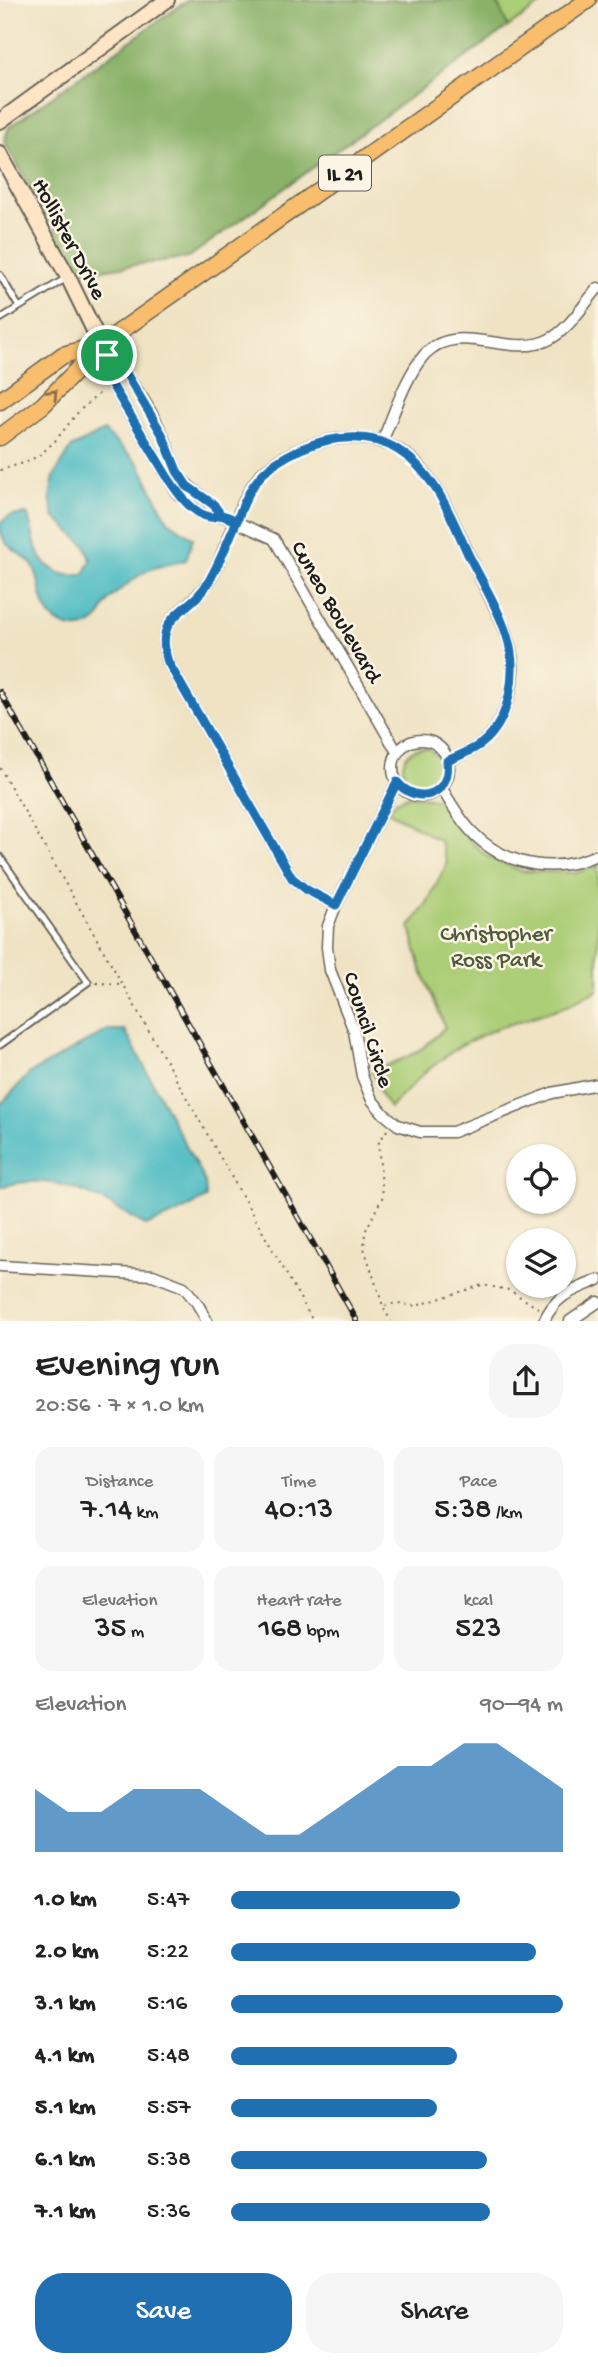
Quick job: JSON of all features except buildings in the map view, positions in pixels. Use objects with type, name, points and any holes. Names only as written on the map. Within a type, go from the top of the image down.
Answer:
[{"type":"main road","name":"IL 21","points":[[0,437],[43,405],[104,350],[588,0]]},
{"type":"main road","name":"IL 21","points":[[0,401],[64,355],[104,350]]},
{"type":"street","points":[[0,121],[167,0]]},
{"type":"street","name":"Hollister Drive","points":[[0,154],[4,171],[68,277],[104,350]]},
{"type":"street","points":[[382,442],[417,365],[427,352],[444,341],[479,340],[520,346],[542,342],[551,338],[566,324],[598,288]]},
{"type":"street","name":"Cuneo Boulevard","points":[[104,350],[124,370],[162,434],[177,471],[187,486],[214,505],[221,515]]},
{"type":"street","name":"Cuneo Boulevard","points":[[104,350],[109,380],[178,494],[198,512],[210,517],[221,515],[274,539],[397,752]]},
{"type":"street","points":[[336,905],[307,890],[292,878],[164,651],[166,628],[170,619],[208,584],[250,488],[262,472],[287,455],[316,442],[339,438],[382,442],[399,450],[419,466],[436,488],[507,636],[513,667],[509,700],[499,721],[482,743],[447,761]]},
{"type":"street","points":[[159,463],[171,455]]},
{"type":"street","points":[[425,740],[439,747],[447,761],[448,775],[441,787],[434,792],[418,796],[397,782],[393,767],[397,752],[409,742],[425,740]]},
{"type":"street","name":"Council Circle","points":[[392,1121],[372,1100],[362,1076],[355,1031],[330,970],[327,947],[328,926],[336,905],[397,782]]},
{"type":"street","points":[[441,787],[470,831],[489,848],[507,856],[525,863],[560,865],[598,855]]},
{"type":"street","points":[[392,1121],[420,1132],[453,1132],[552,1093],[598,1084]]},
{"type":"street","points":[[0,1266],[153,1275],[184,1287],[207,1321]]},
{"type":"street","points":[[544,1321],[551,1305],[565,1294],[598,1280]]},
{"type":"street","points":[[570,1321],[598,1302]]},
{"type":"lane","points":[[0,275],[19,307]]},
{"type":"lane","points":[[0,319],[68,277]]},
{"type":"lane","points":[[0,857],[88,982],[0,1045]]},
{"type":"path","points":[[0,470],[27,462],[41,454],[79,411],[101,392]]},
{"type":"path","points":[[0,768],[313,1321]]},
{"type":"path","points":[[88,982],[123,984]]},
{"type":"path","points":[[391,1321],[383,1307],[364,1248],[365,1232],[383,1196],[378,1144],[392,1121]]},
{"type":"path","points":[[383,1307],[396,1303],[416,1306],[482,1285],[509,1290],[539,1308]]},
{"type":"green space","points":[[188,0],[496,0],[508,27],[189,257],[81,273],[4,142],[9,127]]},
{"type":"green space","points":[[496,0],[547,0],[508,27]]},
{"type":"green space","points":[[422,748],[436,753],[441,767],[436,781],[422,786],[408,781],[403,767],[408,753]]},
{"type":"green space","name":"Christopher Ross Park","points":[[410,795],[441,800],[468,839],[487,856],[521,871],[576,873],[598,865],[598,990],[563,1007],[495,1029],[461,1045],[425,1072],[390,1108],[381,1095],[372,1071],[412,1055],[445,1027],[421,969],[410,927],[427,903],[447,863],[440,841],[388,811],[396,801]]},
{"type":"water","points":[[104,431],[139,464],[168,521],[193,538],[186,560],[145,572],[110,599],[96,621],[82,628],[68,627],[50,615],[44,604],[36,572],[27,559],[4,541],[0,523],[10,516],[27,514],[38,552],[46,564],[63,574],[84,574],[91,560],[85,545],[54,517],[50,497],[54,476],[71,448]]},
{"type":"water","points":[[108,1030],[125,1030],[205,1182],[206,1198],[146,1226],[94,1196],[59,1184],[20,1183],[0,1187],[0,1105],[30,1073]]},
{"type":"railway","points":[[0,692],[357,1321]]},
{"type":"route","points":[[107,355],[109,380],[178,494],[198,512],[210,517],[221,515],[226,517],[237,521],[250,488],[262,472],[287,455],[316,442],[339,438],[363,439],[382,442],[399,450],[419,466],[436,488],[507,636],[513,667],[509,700],[499,721],[482,743],[447,761],[448,775],[441,787],[434,792],[418,796],[402,789],[397,782],[336,905],[307,890],[292,878],[168,662],[164,639],[170,619],[208,584],[237,521],[221,515],[214,505],[187,486],[177,471],[162,434],[124,370],[107,355]]}]
